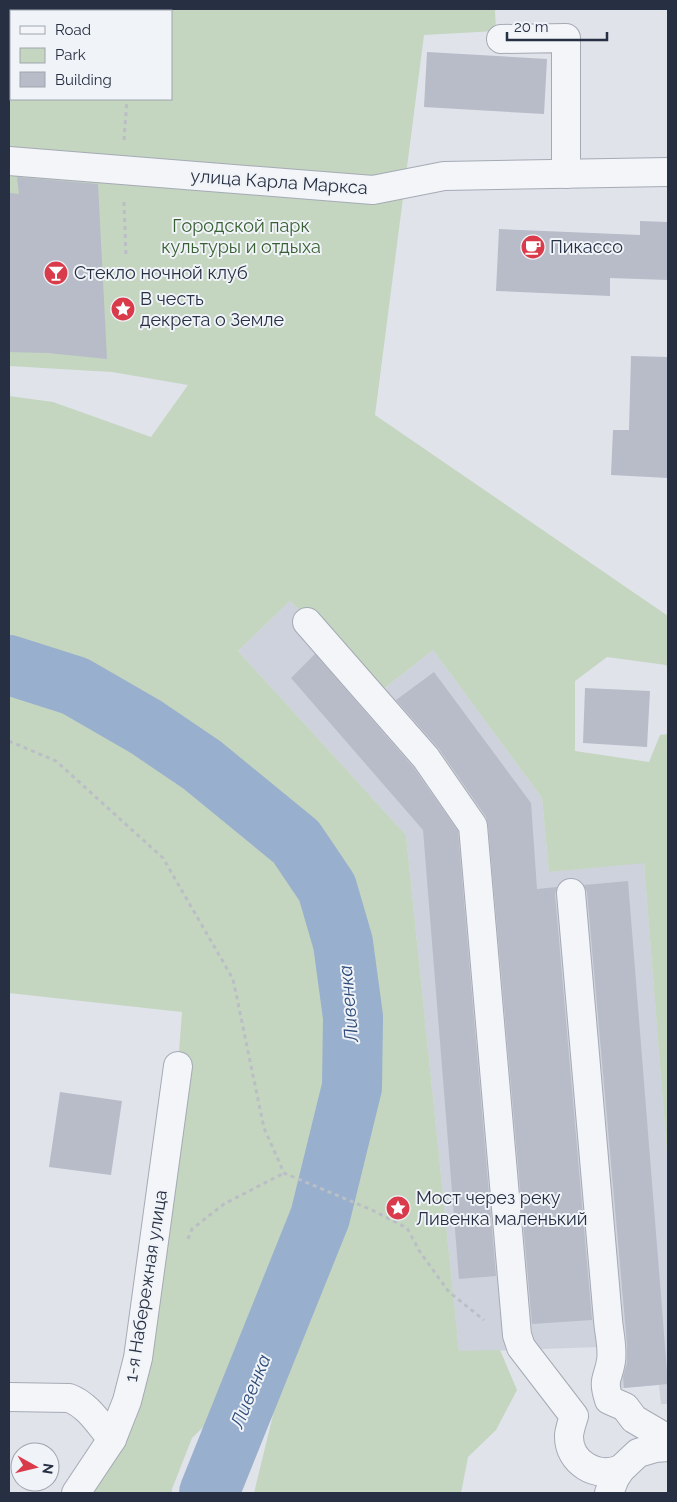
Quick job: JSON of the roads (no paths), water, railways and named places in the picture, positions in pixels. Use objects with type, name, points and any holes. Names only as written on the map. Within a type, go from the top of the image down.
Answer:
[{"type":"street","points":[[501,39],[566,38],[566,174]]},
{"type":"street","name":"улица Карла Маркса","points":[[9,161],[373,190],[444,176],[668,172]]},
{"type":"street","points":[[307,622],[426,758],[473,826],[517,1335],[521,1347],[574,1416]]},
{"type":"street","points":[[570,893],[609,1328],[611,1360],[605,1379],[610,1400]]},
{"type":"street","name":"1-я Набережная улица","points":[[76,1493],[112,1439],[126,1401],[138,1358],[178,1066]]},
{"type":"street","points":[[9,1397],[69,1398],[84,1407],[112,1439]]},
{"type":"street","points":[[609,1493],[615,1478],[629,1461],[640,1445],[640,1436],[634,1419],[625,1407],[610,1400],[602,1400],[583,1406],[574,1416],[570,1428],[570,1441],[577,1458],[585,1466],[600,1472],[610,1473],[629,1461],[655,1448],[668,1447]]},
{"type":"street","points":[[634,1419],[668,1439]]},
{"type":"waterway","name":"Ливенка","points":[[9,665],[75,686],[146,727],[202,765],[296,842],[327,888],[343,943],[353,1017],[352,1087],[320,1217],[209,1493]]},
{"type":"place","name":"Пикассо","points":[[533,247]]},
{"type":"place","name":"Стекло ночной клуб","points":[[56,273]]},
{"type":"place","name":"В честь декрета о Земле","points":[[123,309]]},
{"type":"place","name":"Мост через реку Ливенка маленький","points":[[398,1208]]},
{"type":"park label","name":"Городской парк культуры и отдыха","points":[[241,236]]}]
